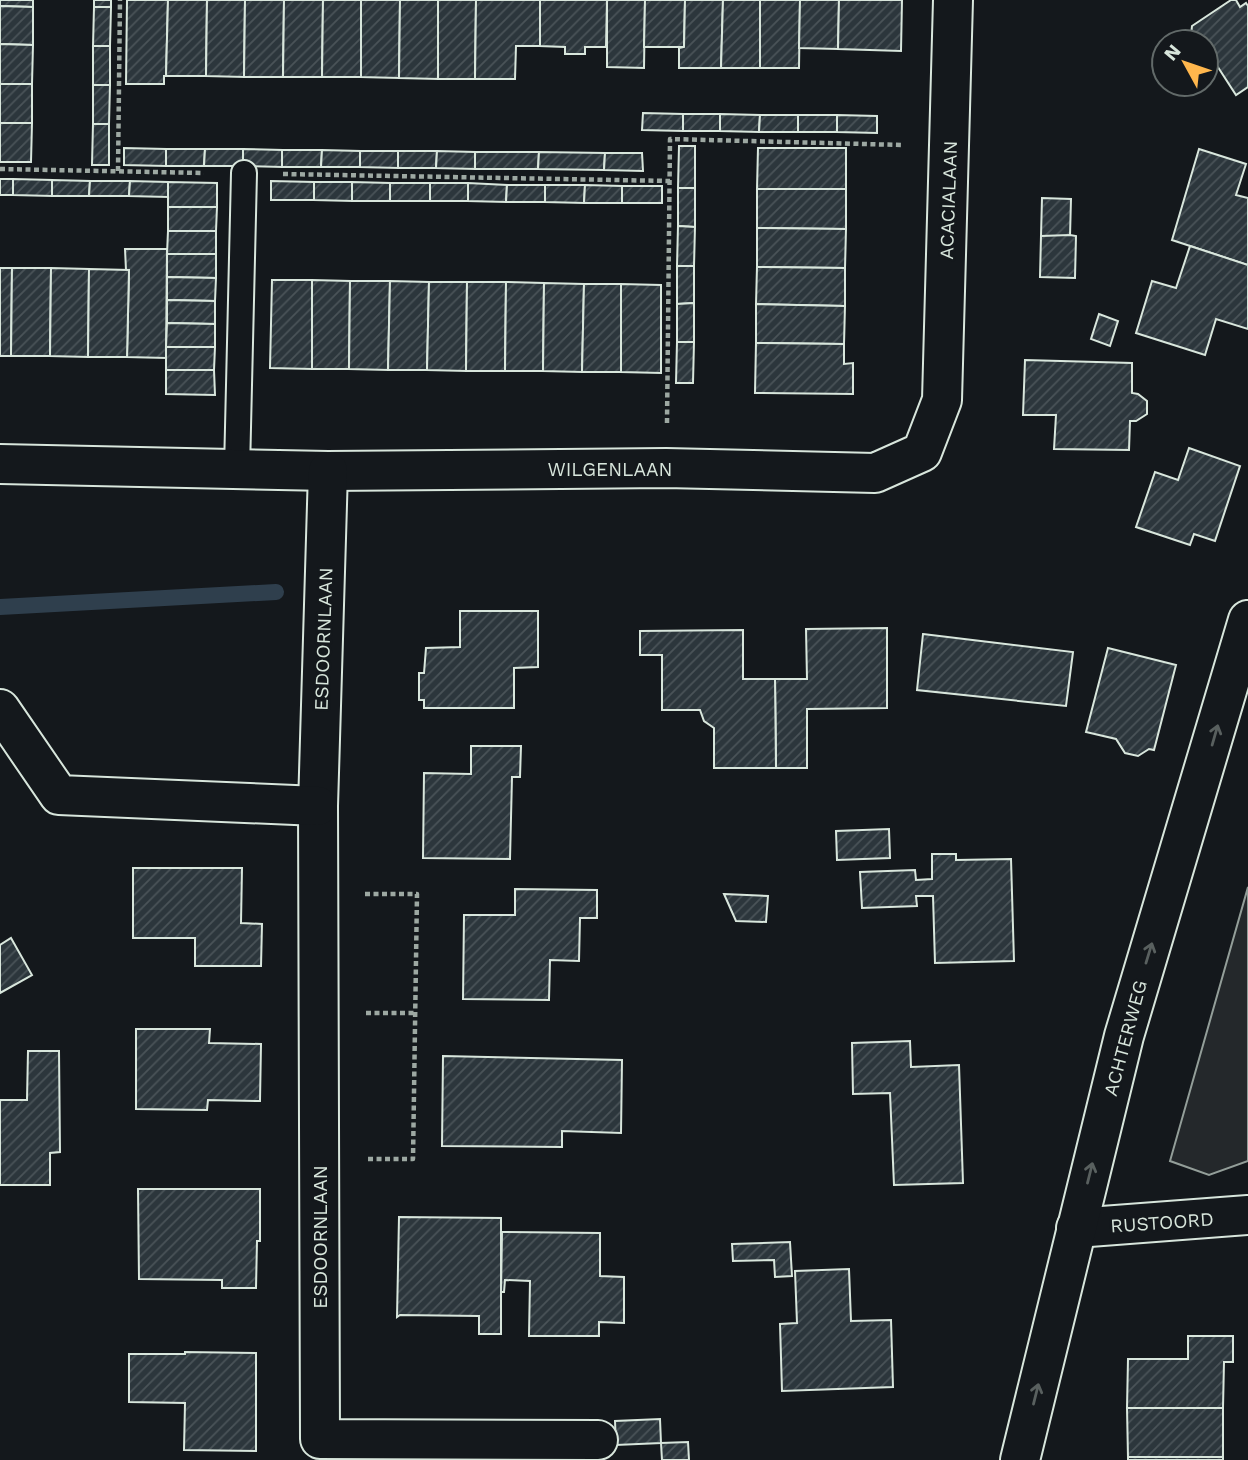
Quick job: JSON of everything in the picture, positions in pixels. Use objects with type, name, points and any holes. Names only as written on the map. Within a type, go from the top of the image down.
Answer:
[{"type":"street","name":"ACACIALAAN","points":[[942,400],[953,0]]},
{"type":"street","name":"WILGENLAAN","points":[[0,464],[328,471],[666,468],[875,473],[922,452],[942,400]]},
{"type":"street","name":"ESDOORNLAAN","points":[[328,471],[318,806],[320,1439],[550,1450],[598,1440]]},
{"type":"street","name":"ACHTERWEG","points":[[1020,1460],[1124,1036],[1248,620]]},
{"type":"street","points":[[0,709],[59,795],[318,806]]},
{"type":"street","name":"RUSTOORD","points":[[1076,1228],[1248,1215]]},
{"type":"lane","points":[[237,470],[244,173]]},
{"type":"path","points":[[118,171],[120,0]]},
{"type":"path","points":[[666,468],[670,139],[949,147]]},
{"type":"path","points":[[0,169],[670,181]]},
{"type":"path","points":[[319,894],[417,894],[413,1159],[320,1159]]},
{"type":"shaded area","points":[[1248,887],[1248,1161],[1209,1175],[1170,1161]]},
{"type":"building","points":[[0,0],[33,0],[33,7],[0,6]]},
{"type":"building","points":[[94,0],[111,0],[111,7],[94,7]]},
{"type":"building","points":[[127,0],[168,0],[164,84],[126,84]]},
{"type":"building","points":[[168,0],[207,0],[206,76],[166,76]]},
{"type":"building","points":[[207,0],[245,0],[244,77],[206,76]]},
{"type":"building","points":[[245,0],[284,0],[283,77],[244,77]]},
{"type":"building","points":[[284,0],[323,0],[322,77],[283,77]]},
{"type":"building","points":[[323,0],[361,0],[361,77],[322,77]]},
{"type":"building","points":[[361,0],[400,0],[399,78],[361,77]]},
{"type":"building","points":[[400,0],[438,0],[438,79],[399,78]]},
{"type":"building","points":[[438,0],[476,0],[475,79],[438,79]]},
{"type":"building","points":[[476,0],[540,0],[540,46],[516,46],[515,79],[475,79]]},
{"type":"building","points":[[540,0],[607,0],[606,47],[585,47],[585,54],[565,54],[565,47],[540,46]]},
{"type":"building","points":[[607,0],[645,0],[644,68],[607,67]]},
{"type":"building","points":[[645,0],[685,0],[684,47],[644,47]]},
{"type":"building","points":[[685,0],[723,0],[721,68],[679,68],[679,48],[684,47]]},
{"type":"building","points":[[723,0],[760,0],[760,68],[721,68]]},
{"type":"building","points":[[760,0],[800,0],[799,68],[760,68]]},
{"type":"building","points":[[800,0],[839,0],[838,49],[799,48]]},
{"type":"building","points":[[839,0],[902,0],[901,51],[838,49]]},
{"type":"building","points":[[1231,0],[1236,0],[1240,7],[1246,3],[1248,87],[1236,95],[1220,70],[1220,28],[1192,26]]},
{"type":"building","points":[[0,6],[33,7],[33,45],[0,44]]},
{"type":"building","points":[[94,7],[111,7],[110,46],[93,46]]},
{"type":"building","points":[[0,44],[33,45],[32,84],[0,84]]},
{"type":"building","points":[[93,46],[110,46],[110,85],[93,85]]},
{"type":"building","points":[[0,84],[32,84],[32,123],[0,123]]},
{"type":"building","points":[[93,85],[110,85],[109,124],[93,124]]},
{"type":"building","points":[[643,113],[683,114],[683,131],[642,130]]},
{"type":"building","points":[[683,114],[720,114],[720,131],[683,131]]},
{"type":"building","points":[[720,114],[760,115],[759,132],[720,131]]},
{"type":"building","points":[[760,115],[798,115],[798,132],[759,132]]},
{"type":"building","points":[[798,115],[837,115],[837,132],[798,132]]},
{"type":"building","points":[[837,115],[877,116],[877,133],[837,132]]},
{"type":"building","points":[[0,123],[32,123],[31,162],[0,162]]},
{"type":"building","points":[[93,124],[109,124],[109,165],[92,165]]},
{"type":"building","points":[[679,146],[695,146],[695,188],[678,188]]},
{"type":"building","points":[[124,148],[166,149],[166,166],[124,165]]},
{"type":"building","points":[[758,148],[846,148],[846,189],[757,189]]},
{"type":"building","points":[[166,149],[205,149],[204,166],[166,166]]},
{"type":"building","points":[[205,149],[243,149],[243,166],[204,166]]},
{"type":"building","points":[[243,149],[282,150],[282,167],[243,166]]},
{"type":"building","points":[[1199,149],[1246,164],[1236,195],[1248,198],[1248,265],[1172,240]]},
{"type":"building","points":[[282,150],[322,150],[321,167],[282,167]]},
{"type":"building","points":[[322,150],[360,151],[360,167],[321,167]]},
{"type":"building","points":[[360,151],[398,151],[398,168],[360,167]]},
{"type":"building","points":[[398,151],[437,151],[436,168],[398,168]]},
{"type":"building","points":[[437,151],[475,152],[475,169],[436,168]]},
{"type":"building","points":[[475,152],[539,152],[538,169],[475,169]]},
{"type":"building","points":[[539,152],[605,153],[604,170],[538,169]]},
{"type":"building","points":[[605,153],[642,153],[643,171],[604,170]]},
{"type":"building","points":[[0,179],[13,179],[13,195],[0,195]]},
{"type":"building","points":[[13,179],[52,180],[52,196],[13,195]]},
{"type":"building","points":[[52,180],[90,181],[89,196],[52,196]]},
{"type":"building","points":[[90,181],[130,181],[129,196],[89,196]]},
{"type":"building","points":[[130,181],[168,182],[168,197],[129,196]]},
{"type":"building","points":[[271,181],[314,182],[314,200],[271,200]]},
{"type":"building","points":[[168,182],[217,183],[217,207],[168,207]]},
{"type":"building","points":[[314,182],[352,182],[352,201],[314,200]]},
{"type":"building","points":[[352,182],[390,183],[390,201],[352,201]]},
{"type":"building","points":[[390,183],[430,183],[430,201],[390,201]]},
{"type":"building","points":[[430,183],[468,183],[468,201],[430,201]]},
{"type":"building","points":[[468,183],[507,185],[506,202],[468,201]]},
{"type":"building","points":[[507,185],[545,185],[545,202],[506,202]]},
{"type":"building","points":[[545,185],[585,185],[584,203],[545,202]]},
{"type":"building","points":[[585,185],[622,186],[622,203],[584,203]]},
{"type":"building","points":[[622,186],[662,186],[662,203],[622,203]]},
{"type":"building","points":[[678,188],[695,188],[695,227],[678,226]]},
{"type":"building","points":[[757,189],[846,189],[846,229],[757,228]]},
{"type":"building","points":[[1042,198],[1071,199],[1070,236],[1041,236]]},
{"type":"building","points":[[168,207],[217,207],[216,231],[168,231]]},
{"type":"building","points":[[678,226],[695,227],[694,266],[677,266]]},
{"type":"building","points":[[757,228],[846,229],[845,268],[757,267]]},
{"type":"building","points":[[168,231],[216,231],[216,254],[167,254]]},
{"type":"building","points":[[1041,236],[1076,236],[1075,278],[1040,277]]},
{"type":"building","points":[[1190,246],[1248,265],[1248,329],[1216,319],[1205,355],[1136,333],[1152,281],[1176,288]]},
{"type":"building","points":[[125,249],[167,249],[166,358],[127,357],[129,270],[126,270]]},
{"type":"building","points":[[167,254],[216,254],[216,278],[167,277]]},
{"type":"building","points":[[677,266],[694,266],[694,303],[677,304]]},
{"type":"building","points":[[757,267],[845,268],[845,306],[756,304]]},
{"type":"building","points":[[0,268],[12,268],[11,356],[0,356]]},
{"type":"building","points":[[12,268],[51,268],[50,356],[11,356]]},
{"type":"building","points":[[51,268],[89,269],[88,357],[50,356]]},
{"type":"building","points":[[89,269],[129,270],[127,357],[88,357]]},
{"type":"building","points":[[167,277],[216,278],[215,301],[167,300]]},
{"type":"building","points":[[272,280],[312,280],[312,369],[270,368]]},
{"type":"building","points":[[312,280],[350,281],[349,369],[312,369]]},
{"type":"building","points":[[350,281],[390,281],[388,370],[349,369]]},
{"type":"building","points":[[390,281],[429,282],[427,370],[388,370]]},
{"type":"building","points":[[429,282],[467,282],[466,371],[427,370]]},
{"type":"building","points":[[467,282],[506,282],[505,371],[466,371]]},
{"type":"building","points":[[506,282],[544,283],[543,371],[505,371]]},
{"type":"building","points":[[544,283],[584,284],[582,372],[543,371]]},
{"type":"building","points":[[584,284],[621,284],[621,372],[582,372]]},
{"type":"building","points":[[621,284],[661,285],[661,373],[621,372]]},
{"type":"building","points":[[167,300],[215,301],[215,324],[167,323]]},
{"type":"building","points":[[694,303],[694,342],[677,342],[677,304]]},
{"type":"building","points":[[756,304],[845,306],[844,344],[756,343]]},
{"type":"building","points":[[1099,314],[1118,321],[1110,346],[1091,339]]},
{"type":"building","points":[[167,323],[215,324],[215,347],[166,347]]},
{"type":"building","points":[[677,342],[694,342],[693,383],[676,383]]},
{"type":"building","points":[[756,343],[844,344],[844,364],[853,363],[853,394],[755,393]]},
{"type":"building","points":[[166,347],[215,347],[214,370],[166,370]]},
{"type":"building","points":[[1025,360],[1132,363],[1132,393],[1147,401],[1147,414],[1136,421],[1130,421],[1129,450],[1054,449],[1056,415],[1023,415]]},
{"type":"building","points":[[166,370],[214,370],[215,395],[166,394]]},
{"type":"building","points":[[1189,448],[1240,466],[1215,541],[1194,534],[1190,545],[1136,527],[1155,472],[1178,480]]},
{"type":"building","points":[[460,611],[538,611],[538,667],[514,668],[514,708],[424,708],[424,700],[419,700],[419,673],[424,673],[426,648],[460,647]]},
{"type":"building","points":[[887,628],[887,708],[807,709],[807,768],[776,768],[775,679],[807,679],[806,629]]},
{"type":"building","points":[[743,630],[743,679],[775,679],[776,768],[714,768],[714,728],[704,721],[700,710],[662,710],[662,655],[640,655],[640,631]]},
{"type":"building","points":[[923,634],[1073,652],[1066,706],[917,690]]},
{"type":"building","points":[[1108,648],[1176,665],[1154,750],[1149,749],[1138,756],[1125,753],[1116,739],[1086,732]]},
{"type":"building","points":[[471,746],[521,746],[520,777],[512,777],[510,859],[423,858],[424,773],[471,774]]},
{"type":"building","points":[[889,829],[890,858],[837,860],[836,831]]},
{"type":"building","points":[[932,854],[956,854],[956,860],[1011,859],[1014,961],[935,963],[933,896],[916,896],[917,906],[862,908],[860,872],[915,870],[916,880],[932,879]]},
{"type":"building","points":[[133,868],[242,868],[241,923],[262,924],[261,966],[195,966],[195,938],[133,938]]},
{"type":"building","points":[[515,889],[597,890],[597,918],[580,918],[579,961],[550,960],[549,1000],[463,999],[464,915],[515,915]]},
{"type":"building","points":[[724,894],[768,896],[766,922],[736,921]]},
{"type":"building","points":[[11,938],[32,975],[0,993],[0,945]]},
{"type":"building","points":[[136,1029],[210,1029],[209,1043],[261,1044],[260,1101],[208,1100],[207,1110],[136,1109]]},
{"type":"building","points":[[910,1041],[911,1067],[959,1065],[963,1183],[894,1185],[890,1093],[853,1094],[852,1043]]},
{"type":"building","points":[[28,1051],[59,1051],[60,1152],[50,1153],[50,1185],[0,1185],[0,1100],[27,1100]]},
{"type":"building","points":[[443,1056],[622,1060],[621,1133],[562,1131],[562,1147],[442,1146]]},
{"type":"building","points":[[138,1189],[260,1189],[256,1288],[222,1288],[222,1280],[139,1279]]},
{"type":"building","points":[[399,1217],[501,1218],[501,1334],[479,1334],[479,1316],[397,1317]]},
{"type":"building","points":[[502,1232],[600,1233],[600,1276],[624,1277],[624,1323],[599,1322],[599,1336],[529,1336],[530,1281],[505,1280],[504,1292],[501,1292]]},
{"type":"building","points":[[790,1242],[792,1276],[775,1277],[774,1260],[733,1261],[732,1244]]},
{"type":"building","points":[[849,1269],[851,1321],[891,1320],[893,1387],[782,1391],[780,1324],[797,1323],[795,1271]]},
{"type":"building","points":[[1188,1336],[1233,1336],[1233,1362],[1224,1362],[1223,1408],[1127,1408],[1128,1359],[1188,1359]]},
{"type":"building","points":[[256,1353],[256,1451],[184,1450],[185,1403],[129,1402],[129,1354]]},
{"type":"building","points":[[1127,1408],[1223,1408],[1223,1457],[1128,1457]]},
{"type":"building","points":[[660,1419],[661,1443],[616,1445],[615,1421]]},
{"type":"building","points":[[688,1442],[689,1460],[662,1460],[661,1443]]},
{"type":"building","points":[[1128,1457],[1223,1457],[1223,1460],[1128,1460]]},
{"type":"waterway","points":[[0,607],[276,592]]}]
